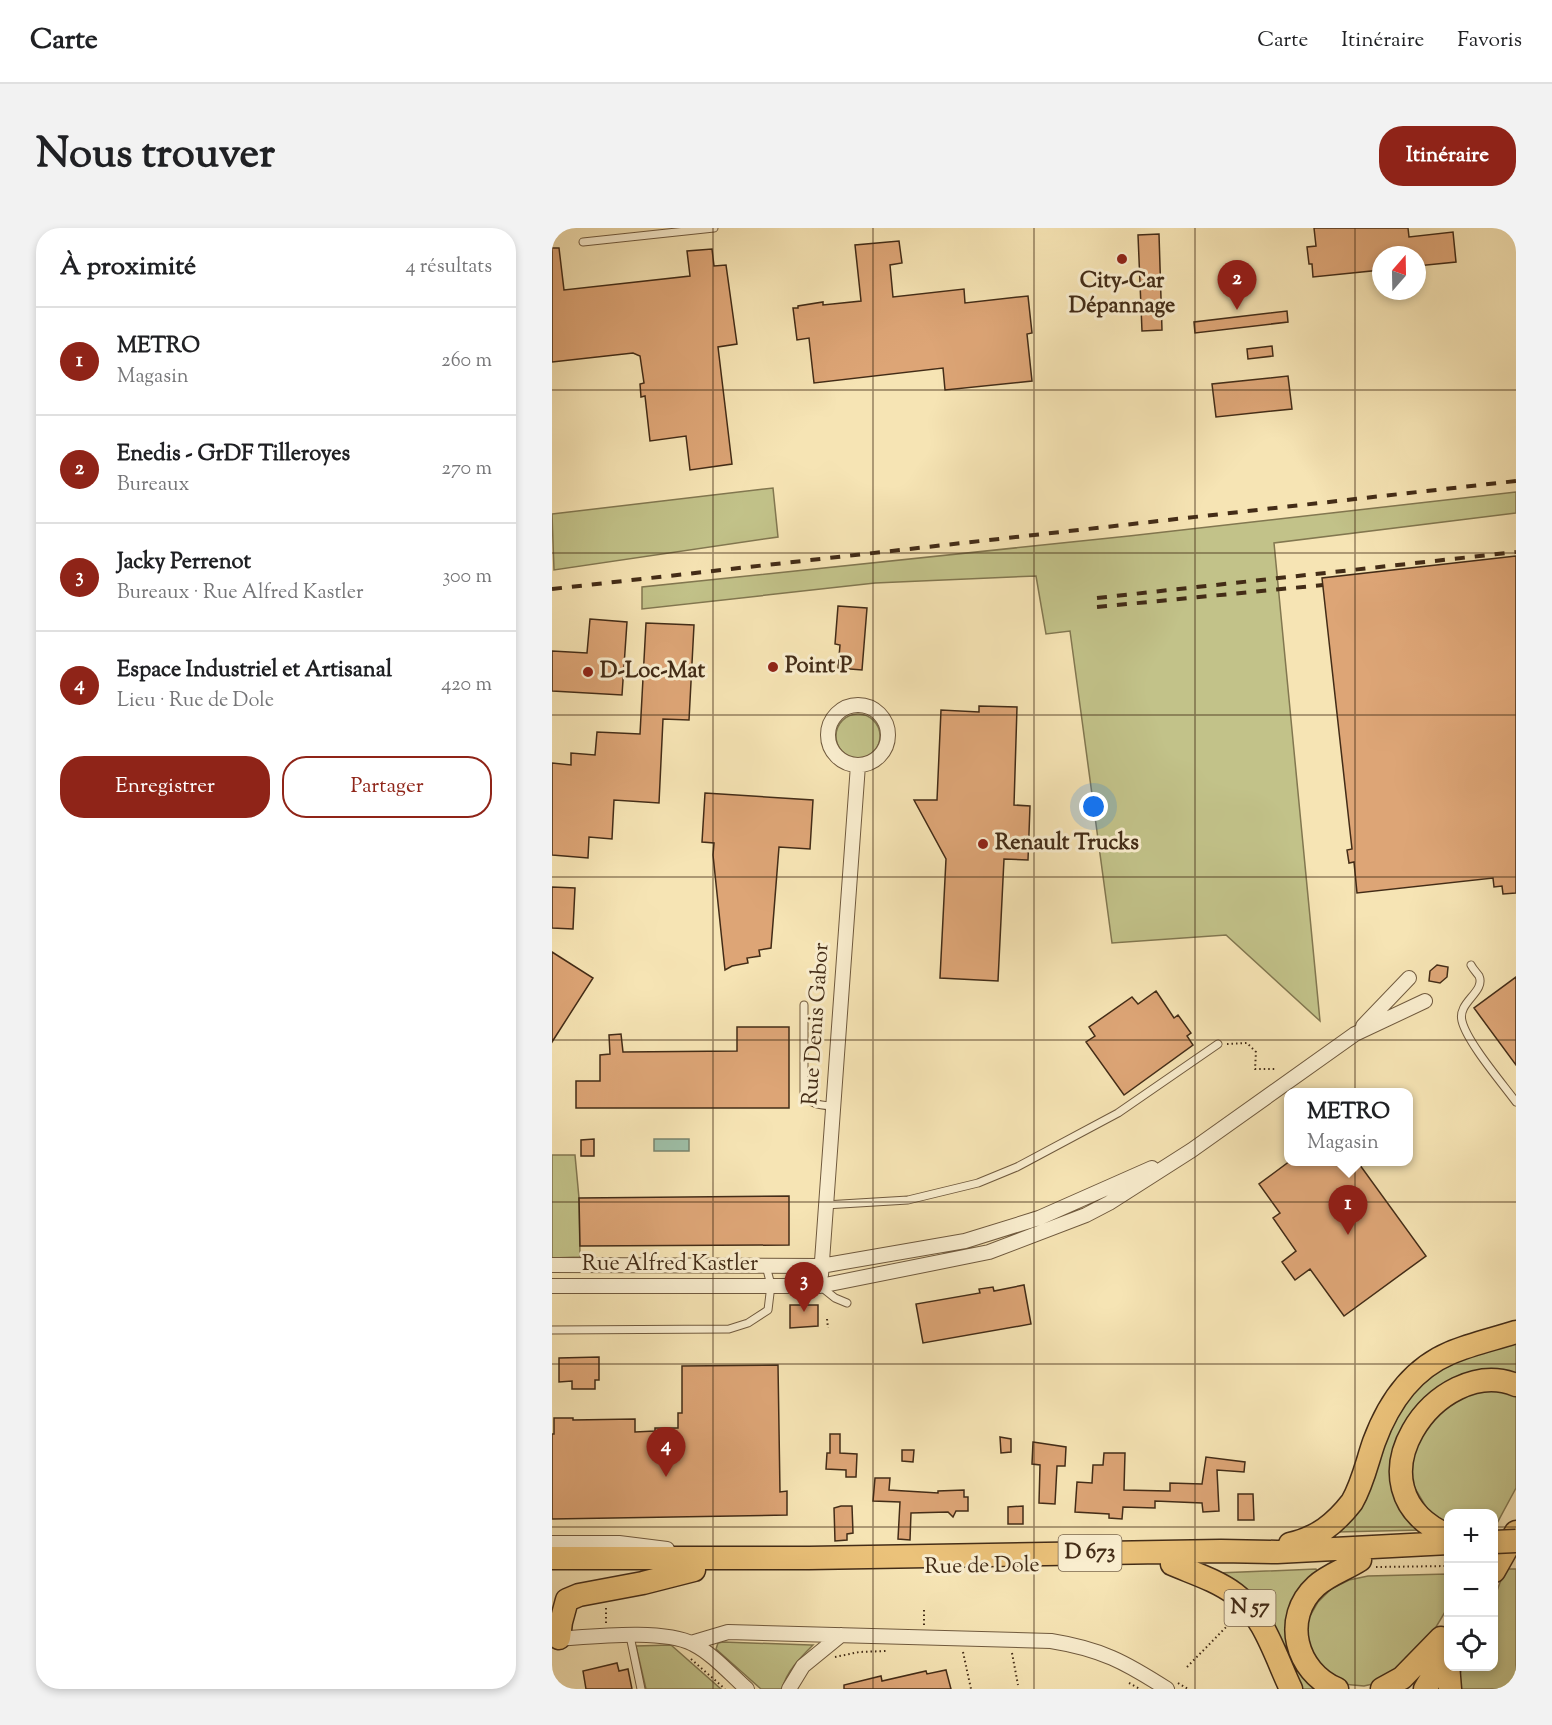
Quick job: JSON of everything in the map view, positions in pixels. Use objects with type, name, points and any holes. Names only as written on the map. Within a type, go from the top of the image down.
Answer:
[{"type":"main road","points":[[1221,1551],[1288,1545],[1305,1541],[1321,1533],[1343,1514],[1352,1502],[1361,1484],[1383,1420],[1407,1384],[1435,1360],[1451,1352],[1516,1332]]},
{"type":"main road","points":[[1444,1533],[1424,1522],[1406,1500],[1401,1488],[1400,1466],[1407,1442],[1431,1409],[1441,1399],[1461,1386],[1486,1380],[1497,1380],[1516,1385]]},
{"type":"main road","points":[[1506,1552],[1516,1511]]},
{"type":"main road","points":[[1498,1564],[1516,1532]]},
{"type":"main road","name":"Rue de Dole","points":[[552,1558],[731,1558],[1221,1551],[1362,1558],[1444,1544]]},
{"type":"main road","points":[[1337,1689],[1316,1677],[1306,1664],[1299,1651],[1297,1626],[1307,1596],[1316,1586],[1362,1558]]},
{"type":"main road","name":"Rue de Dole","points":[[552,1571],[893,1569],[1444,1558]]},
{"type":"main road","name":"N 57","points":[[1172,1564],[1223,1586],[1237,1595],[1249,1608],[1264,1632],[1291,1689]]},
{"type":"main road","points":[[555,1639],[567,1600],[579,1594],[643,1583],[693,1570]]},
{"type":"main road","points":[[1382,1689],[1402,1678],[1444,1643]]},
{"type":"main road","points":[[1412,1689],[1444,1644]]},
{"type":"main road","points":[[1425,1689],[1444,1646]]},
{"type":"main road","points":[[1448,1671],[1450,1689]]},
{"type":"street","points":[[858,705],[877,712],[884,720],[887,740],[884,750],[877,758],[858,765],[835,755],[828,738],[828,729],[832,719],[839,711],[848,706],[858,705]]},
{"type":"street","name":"Rue Denis Gabor","points":[[820,1286],[858,765]]},
{"type":"street","name":"Rue Alfred Kastler","points":[[1355,1034],[1409,978]]},
{"type":"street","name":"Rue Alfred Kastler","points":[[552,1286],[820,1286],[989,1252],[1109,1203],[1192,1150],[1355,1034],[1425,1001]]},
{"type":"street","name":"Rue Alfred Kastler","points":[[552,1265],[821,1266],[965,1241],[1039,1218],[1192,1150]]},
{"type":"street","name":"Rue de Dole","points":[[1321,1533],[1362,1558]]},
{"type":"street","name":"Rue de Dole","points":[[552,1544],[619,1543],[731,1558]]},
{"type":"street","points":[[691,1643],[728,1632],[1051,1641],[1075,1645],[1117,1658],[1167,1689]]},
{"type":"street","points":[[789,1689],[804,1666],[841,1635]]},
{"type":"street","points":[[555,1639],[667,1636],[691,1643],[747,1689]]},
{"type":"lane","points":[[627,237],[631,228]]},
{"type":"lane","points":[[583,242],[627,237],[647,232],[714,228]]},
{"type":"lane","points":[[1471,965],[1479,976],[1480,983],[1476,992],[1464,1005],[1461,1014],[1462,1022],[1468,1035],[1516,1102]]},
{"type":"lane","points":[[804,1005],[804,1094],[809,1101],[817,1105],[832,1106]]},
{"type":"lane","points":[[825,1205],[908,1200],[978,1183],[1017,1167],[1118,1113],[1218,1044]]},
{"type":"lane","points":[[552,1330],[729,1329],[748,1323],[768,1310],[771,1285],[766,1266]]},
{"type":"lane","points":[[820,1286],[835,1298],[848,1303]]},
{"type":"lane","points":[[630,1636],[641,1689]]},
{"type":"path","points":[[1218,1044],[1247,1043],[1256,1052],[1255,1069],[1275,1069]]},
{"type":"path","points":[[827,1319],[828,1328]]},
{"type":"path","points":[[1362,1558],[1379,1566],[1444,1566]]},
{"type":"path","points":[[607,1636],[606,1605],[612,1605]]},
{"type":"path","points":[[1187,1667],[1242,1612]]},
{"type":"path","points":[[835,1657],[859,1652],[889,1651]]},
{"type":"path","points":[[971,1689],[963,1652],[973,1653]]},
{"type":"path","points":[[1012,1653],[1018,1685]]},
{"type":"path","points":[[689,1658],[725,1689]]},
{"type":"path","points":[[1130,1683],[1140,1689]]},
{"type":"green space","points":[[773,488],[778,537],[554,570],[552,514]]},
{"type":"green space","points":[[1516,492],[1516,513],[1274,543],[1320,1021],[1226,935],[1112,943],[1070,631],[1046,634],[1036,576],[875,583],[642,609],[642,587],[1129,536]]},
{"type":"green space","points":[[858,714],[866,715],[874,720],[879,728],[879,744],[874,752],[866,757],[858,758],[850,757],[842,752],[837,744],[836,736],[837,728],[842,720],[850,715]]},
{"type":"green space","points":[[552,1155],[575,1155],[579,1198],[580,1257],[552,1258]]},
{"type":"green space","points":[[1516,1339],[1516,1376],[1494,1371],[1400,1440],[1422,1530],[1337,1532],[1393,1424],[1412,1393],[1444,1367]]},
{"type":"green space","points":[[1479,1387],[1516,1394],[1516,1488],[1498,1521],[1498,1509],[1444,1509],[1444,1525],[1435,1522],[1407,1475],[1407,1463],[1433,1416]]},
{"type":"green space","points":[[1316,1569],[1319,1575],[1299,1597],[1319,1689],[1299,1689],[1218,1573]]},
{"type":"green space","points":[[1505,1569],[1516,1569],[1516,1689],[1460,1689],[1461,1671],[1498,1671],[1498,1588]]},
{"type":"green space","points":[[1444,1574],[1444,1614],[1427,1642],[1390,1680],[1364,1686],[1342,1684],[1310,1655],[1306,1636],[1309,1618],[1318,1602],[1331,1589],[1349,1580],[1368,1576]]},
{"type":"green space","points":[[718,1643],[813,1645],[790,1671],[782,1689],[761,1689],[716,1649]]},
{"type":"green space","points":[[671,1645],[721,1689],[646,1689],[636,1646]]},
{"type":"shaded area","points":[[654,1139],[689,1139],[689,1151],[654,1151]]},
{"type":"building","points":[[1314,228],[1408,228],[1409,237],[1453,232],[1456,262],[1426,265],[1426,246],[1372,246],[1372,271],[1313,277],[1307,247],[1316,246]]},
{"type":"building","points":[[1159,234],[1162,330],[1142,331],[1138,235]]},
{"type":"building","points":[[899,241],[902,263],[890,265],[893,297],[964,289],[965,303],[1028,296],[1032,333],[1027,334],[1032,381],[945,390],[943,368],[814,383],[809,338],[797,340],[793,308],[823,302],[823,305],[861,301],[855,245]]},
{"type":"building","points":[[552,248],[559,248],[564,290],[690,276],[687,251],[712,249],[714,266],[726,265],[737,344],[718,347],[732,464],[690,470],[686,436],[650,441],[645,396],[641,397],[640,384],[644,383],[640,356],[633,353],[552,362]]},
{"type":"building","points":[[1287,311],[1288,322],[1195,333],[1194,322]]},
{"type":"building","points":[[1272,346],[1273,356],[1248,359],[1247,349]]},
{"type":"building","points":[[1288,376],[1292,409],[1216,417],[1212,384]]},
{"type":"building","points":[[1516,556],[1516,893],[1503,894],[1502,886],[1494,887],[1493,878],[1357,893],[1354,862],[1349,863],[1347,850],[1352,849],[1322,578]]},
{"type":"building","points":[[838,606],[867,608],[862,670],[838,668],[840,645],[835,644]]},
{"type":"building","name":"D-Loc-Mat","points":[[590,619],[627,622],[622,695],[552,691],[552,651],[587,653]]},
{"type":"building","points":[[646,623],[694,625],[689,720],[663,719],[659,803],[614,800],[612,839],[589,837],[588,858],[552,855],[552,763],[571,765],[571,753],[595,755],[597,732],[640,734]]},
{"type":"building","name":"Renault Trucks","points":[[979,706],[1017,707],[1014,805],[1030,806],[1028,860],[1004,859],[998,981],[940,978],[946,859],[914,800],[937,800],[941,710],[979,712]]},
{"type":"building","points":[[705,793],[813,800],[810,849],[779,847],[771,948],[759,950],[760,956],[747,958],[748,963],[725,970],[713,855],[714,843],[702,842]]},
{"type":"building","points":[[552,887],[575,888],[573,929],[552,928]]},
{"type":"building","points":[[552,952],[593,978],[552,1042]]},
{"type":"building","points":[[1437,965],[1448,967],[1447,977],[1440,983],[1429,981],[1430,971]]},
{"type":"building","points":[[1516,977],[1516,1065],[1474,1008]]},
{"type":"building","points":[[1156,991],[1174,1018],[1178,1015],[1191,1033],[1187,1036],[1193,1045],[1124,1095],[1086,1042],[1095,1036],[1089,1027],[1132,997],[1138,1004]]},
{"type":"building","points":[[737,1027],[789,1027],[789,1108],[576,1108],[576,1081],[600,1081],[600,1055],[610,1054],[609,1035],[621,1034],[623,1052],[737,1051]]},
{"type":"building","points":[[594,1139],[594,1156],[581,1156],[581,1140]]},
{"type":"building","points":[[1284,1165],[1361,1166],[1426,1256],[1344,1316],[1310,1269],[1295,1280],[1282,1262],[1296,1251],[1273,1218],[1280,1213],[1259,1184]]},
{"type":"building","points":[[789,1196],[789,1245],[580,1246],[579,1198]]},
{"type":"building","points":[[1024,1285],[1031,1324],[923,1343],[916,1304],[980,1293],[979,1289],[993,1287],[994,1291]]},
{"type":"building","points":[[790,1305],[818,1305],[818,1326],[790,1328]]},
{"type":"building","points":[[599,1357],[599,1380],[595,1380],[595,1389],[572,1389],[572,1381],[559,1382],[559,1358]]},
{"type":"building","points":[[778,1365],[780,1492],[787,1491],[787,1515],[552,1519],[554,1418],[635,1419],[635,1432],[655,1431],[655,1428],[678,1428],[678,1413],[682,1413],[682,1366]]},
{"type":"building","points":[[830,1434],[840,1434],[840,1453],[857,1454],[856,1477],[846,1477],[846,1470],[826,1469],[827,1453],[830,1453]]},
{"type":"building","points":[[1000,1437],[1011,1439],[1011,1452],[1001,1453]]},
{"type":"building","points":[[1033,1442],[1066,1447],[1065,1466],[1057,1466],[1055,1504],[1039,1503],[1040,1465],[1032,1464]]},
{"type":"building","points":[[902,1450],[914,1450],[913,1462],[902,1461]]},
{"type":"building","points":[[1104,1453],[1125,1453],[1124,1490],[1170,1491],[1170,1483],[1202,1484],[1206,1457],[1245,1462],[1244,1472],[1217,1470],[1219,1511],[1203,1512],[1202,1503],[1155,1501],[1155,1508],[1123,1507],[1122,1519],[1109,1518],[1109,1514],[1075,1512],[1077,1482],[1092,1483],[1093,1465],[1103,1465]]},
{"type":"building","points":[[875,1478],[890,1478],[889,1490],[938,1493],[938,1491],[964,1490],[964,1497],[968,1497],[968,1511],[956,1511],[953,1517],[948,1512],[911,1513],[910,1540],[898,1539],[900,1502],[873,1501]]},
{"type":"building","points":[[1238,1494],[1253,1494],[1254,1520],[1238,1520]]},
{"type":"building","points":[[852,1506],[853,1533],[847,1534],[847,1540],[835,1541],[834,1508]]},
{"type":"building","points":[[1023,1506],[1023,1524],[1008,1524],[1008,1507]]},
{"type":"building","points":[[617,1663],[619,1671],[628,1669],[632,1689],[586,1689],[583,1671]]},
{"type":"building","points":[[946,1670],[951,1689],[844,1689],[844,1685],[881,1676],[882,1681],[926,1671],[927,1674]]},
{"type":"railway","points":[[552,589],[1516,481]]},
{"type":"railway","points":[[1097,598],[1516,552]]},
{"type":"railway","points":[[1097,607],[1323,585]]},
{"type":"place","name":"City-Car Dépannage","points":[[1122,259]]},
{"type":"place","name":"Enedis - GrDF Tilleroyes","points":[[1237,310]]},
{"type":"place","name":"Point P","points":[[773,667]]},
{"type":"place","name":"D-Loc-Mat","points":[[588,672]]},
{"type":"place","name":"Renault Trucks","points":[[983,844]]},
{"type":"place","name":"METRO","points":[[1348,1235]]},
{"type":"place","name":"Jacky Perrenot","points":[[804,1312]]},
{"type":"place","name":"Espace Industriel et Artisanal","points":[[666,1477]]}]
